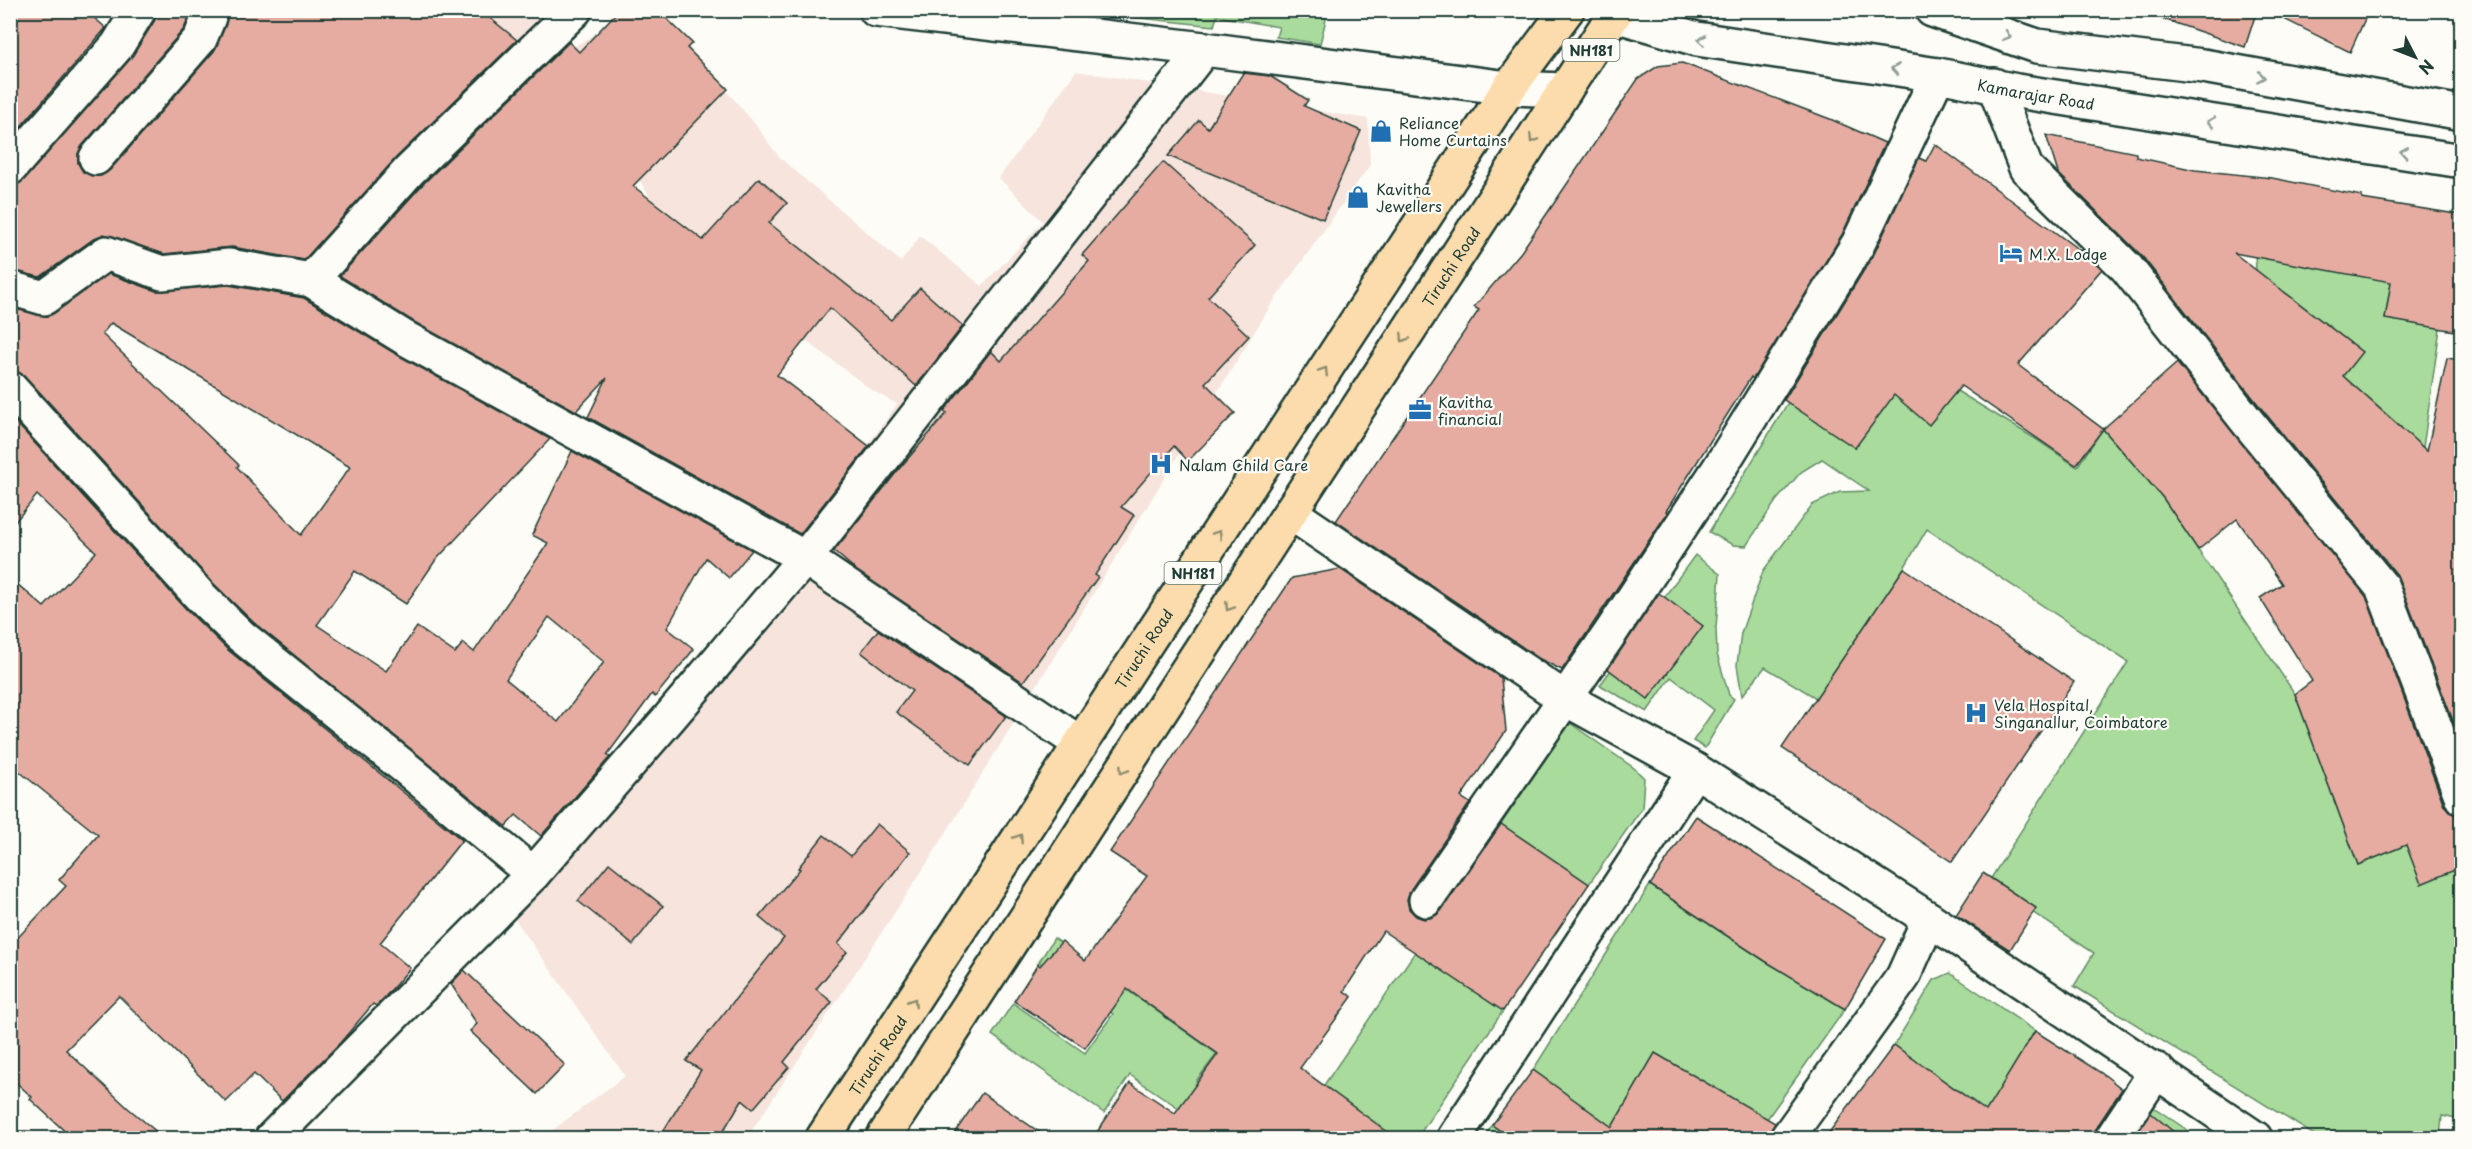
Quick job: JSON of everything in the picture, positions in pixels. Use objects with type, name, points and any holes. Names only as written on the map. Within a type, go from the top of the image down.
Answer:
[{"type":"highway","name":"Tiruchi Road","points":[[823,1138],[1509,88],[1567,10]]},
{"type":"highway","name":"NH181","points":[[1565,90],[1616,13]]},
{"type":"highway","name":"Tiruchi Road","points":[[883,1138],[1565,90]]},
{"type":"highway","points":[[894,1031],[936,1056]]},
{"type":"street","points":[[10,168],[117,46],[139,10]]},
{"type":"street","points":[[96,158],[200,39],[209,16],[206,10]]},
{"type":"street","points":[[310,280],[409,171],[575,10]]},
{"type":"street","points":[[876,10],[1509,88],[1565,90]]},
{"type":"street","points":[[1932,10],[2037,46],[2203,66],[2462,113]]},
{"type":"street","name":"Kamarajar Road","points":[[1616,13],[1697,39],[1938,75],[2028,93],[2462,161]]},
{"type":"street","points":[[274,1138],[533,874],[805,558],[1204,49]]},
{"type":"street","points":[[1426,900],[1611,633],[1711,482],[1858,244],[1938,75]]},
{"type":"street","points":[[1994,85],[2026,168],[2127,268],[2246,420],[2382,587],[2462,798]]},
{"type":"street","points":[[10,288],[44,298],[106,253],[162,273],[230,266],[310,280],[405,338],[805,558],[1081,744]]},
{"type":"street","points":[[10,388],[200,596],[241,636],[533,874]]},
{"type":"street","points":[[1291,513],[1564,699],[1695,770],[1929,919],[2157,1070],[2254,1138]]},
{"type":"street","points":[[1455,1138],[1695,770]]},
{"type":"street","points":[[1787,1138],[1903,976],[1929,919]]},
{"type":"street","points":[[2112,1138],[2157,1070]]},
{"type":"shaded area","points":[[480,11],[540,11],[537,21],[509,51],[503,47]]},
{"type":"shaded area","points":[[637,11],[658,11],[755,124],[779,157],[901,262],[920,236],[982,286],[1043,222],[999,178],[1076,71],[1368,119],[1370,165],[1271,305],[931,857],[747,1138],[542,1138],[625,1076],[515,919],[794,593],[788,559],[897,404],[873,391],[795,332],[728,259],[652,201],[599,111],[559,55]]},
{"type":"green space","points":[[1328,10],[1320,44],[1276,37],[1279,27],[1217,16],[1214,26],[1074,11]]},
{"type":"green space","points":[[2255,256],[2394,266],[2385,319],[2440,328],[2416,497],[2392,436],[2401,427],[2343,376],[2244,307],[2256,269]]},
{"type":"green space","points":[[1839,319],[2034,438],[2077,467],[2103,429],[2163,498],[2295,694],[2358,865],[2451,826],[2462,857],[2461,1120],[2442,1116],[2440,1138],[2319,1138],[2074,986],[2094,953],[1988,883],[2128,662],[1927,529],[1904,568],[1816,698],[1765,667],[1742,696],[1737,665],[1741,633],[1763,571],[1812,505],[1840,492],[1869,491],[1822,459],[1801,472],[1776,501],[1746,546],[1733,545],[1709,532]]},
{"type":"green space","points":[[1695,555],[1720,574],[1716,628],[1717,654],[1729,695],[1734,699],[1705,748],[1693,741],[1714,710],[1671,677],[1647,712],[1600,685]]},
{"type":"green space","points":[[1570,723],[1634,768],[1644,778],[1642,808],[1589,884],[1501,824]]},
{"type":"green space","points":[[1650,885],[1765,961],[1845,1009],[1767,1119],[1655,1054],[1612,1127],[1533,1070]]},
{"type":"green space","points":[[1054,938],[1217,1054],[1196,1081],[1275,1138],[1223,1138],[1130,1075],[1104,1113],[992,1035],[1013,1003],[1085,1053],[1113,1014],[1039,962]]},
{"type":"green space","points":[[1415,952],[1503,1011],[1417,1138],[1315,1138],[1296,1126]]},
{"type":"green space","points":[[1950,973],[2035,1031],[1971,1138],[1953,1138],[1977,1104],[1894,1045],[1934,980]]},
{"type":"green space","points":[[2149,1104],[2199,1138],[2126,1138]]},
{"type":"green space","points":[[1492,1125],[1511,1138],[1484,1138]]},
{"type":"building","points":[[10,10],[85,10],[106,28],[10,139]]},
{"type":"building","points":[[158,10],[188,10],[189,17],[184,29],[82,146],[78,154],[78,163],[83,172],[92,176],[101,176],[110,170],[214,51],[226,24],[226,10],[480,10],[517,40],[396,158],[304,260],[232,247],[164,254],[104,234],[40,277],[10,270],[10,186],[17,185],[24,180],[131,58],[155,20]]},
{"type":"building","points":[[619,10],[658,10],[692,43],[687,48],[728,89],[633,186],[703,240],[759,178],[787,203],[769,223],[891,320],[920,288],[963,326],[916,386],[830,308],[777,375],[869,446],[800,534],[588,417],[607,378],[576,411],[414,322],[340,276],[423,184],[569,42],[579,52]]},
{"type":"building","points":[[2155,10],[2257,10],[2245,47],[2154,16]]},
{"type":"building","points":[[2266,10],[2369,10],[2350,52]]},
{"type":"building","points":[[1682,63],[1830,119],[1885,143],[1842,235],[1753,379],[1751,377],[1666,511],[1668,512],[1562,670],[1540,659],[1336,521],[1479,310],[1474,307],[1521,252],[1638,79],[1658,66]]},
{"type":"building","points":[[1243,73],[1270,76],[1308,100],[1304,106],[1361,131],[1323,219],[1168,156],[1199,120],[1208,128]]},
{"type":"building","points":[[2046,135],[2136,153],[2136,157],[2195,170],[2272,178],[2362,196],[2362,199],[2462,215],[2461,332],[2385,319],[2391,282],[2234,253],[2362,352],[2343,376],[2427,451],[2447,358],[2461,360],[2462,744],[2397,575],[2261,408],[2142,256],[2058,173]]},
{"type":"building","points":[[1935,144],[2082,252],[2081,249],[2102,269],[2018,365],[2103,429],[2076,465],[1961,386],[1929,425],[1894,395],[1855,448],[1784,400],[1874,254],[1919,158],[1926,161]]},
{"type":"building","points":[[1163,162],[1255,245],[1208,297],[1249,336],[1205,383],[1235,413],[1188,461],[1174,446],[1121,507],[1134,515],[1095,575],[1098,577],[1023,682],[857,571],[834,551],[947,413],[944,411],[991,351],[1001,361],[1089,261],[1082,255]]},
{"type":"building","points":[[109,274],[156,291],[228,285],[304,298],[396,354],[550,439],[435,561],[406,604],[355,571],[317,625],[386,671],[417,627],[455,653],[463,643],[474,652],[548,543],[532,535],[572,451],[752,550],[729,578],[706,558],[667,628],[694,649],[655,697],[652,694],[607,755],[610,757],[541,836],[516,815],[506,826],[253,622],[213,583],[24,375],[10,370],[10,308],[48,316]],"holes":[[[111,323],[350,467],[301,535],[237,467],[239,465],[102,334]],[[549,617],[604,662],[558,722],[506,679]]]},
{"type":"building","points":[[2177,363],[2366,596],[2444,805],[2451,813],[2462,816],[2462,867],[2421,884],[2406,845],[2358,865],[2295,694],[2312,681],[2260,598],[2282,584],[2237,519],[2198,550],[2163,498],[2103,429]]},
{"type":"building","points":[[10,416],[186,609],[228,650],[462,840],[380,943],[410,968],[385,997],[376,1006],[373,1004],[340,1043],[282,1101],[254,1074],[226,1102],[119,996],[66,1050],[164,1138],[72,1138],[10,1077],[10,946],[66,886],[59,880],[98,835],[10,764],[10,578],[44,607],[96,552],[37,495],[10,528]]},
{"type":"building","points":[[1904,568],[2074,682],[1952,862],[1782,748]]},
{"type":"building","points":[[1340,569],[1501,678],[1506,731],[1461,797],[1470,803],[1411,889],[1407,899],[1409,909],[1416,916],[1424,919],[1433,917],[1441,911],[1501,824],[1589,884],[1503,1011],[1383,931],[1344,991],[1352,997],[1300,1068],[1396,1138],[1093,1138],[1130,1083],[1175,1113],[1218,1054],[1127,989],[1085,1048],[1014,1001],[1038,964],[1040,966],[1062,941],[1085,961],[1147,876],[1110,852],[1292,578]]},
{"type":"building","points":[[1659,593],[1703,626],[1648,699],[1608,669]]},
{"type":"building","points":[[878,630],[1006,716],[970,765],[896,712],[912,691],[861,652]]},
{"type":"building","points":[[1696,816],[1886,939],[1845,1009],[1765,961],[1650,885]]},
{"type":"building","points":[[877,824],[910,852],[838,944],[847,952],[816,989],[832,1002],[784,1062],[789,1067],[753,1109],[742,1100],[719,1138],[659,1138],[701,1070],[686,1061],[784,938],[759,917],[800,869],[798,868],[824,835],[851,856]]},
{"type":"building","points":[[609,863],[663,906],[633,945],[578,901]]},
{"type":"building","points":[[1983,873],[2036,908],[2010,950],[1956,915]]},
{"type":"building","points":[[464,970],[565,1065],[537,1094],[470,1031],[477,1024],[451,984]]},
{"type":"building","points":[[2035,1031],[2106,1076],[2122,1089],[2096,1128],[2094,1138],[1825,1138],[1894,1045],[1986,1111]]},
{"type":"building","points":[[1655,1053],[1775,1123],[1769,1138],[1511,1138],[1492,1125],[1533,1070],[1612,1127]]},
{"type":"building","points":[[982,1093],[1048,1138],[951,1138]]},
{"type":"building","points":[[2151,1113],[2181,1138],[2134,1138]]},
{"type":"place","name":"Reliance Home Curtains","points":[[1381,131]]},
{"type":"place","name":"Kavitha Jewellers","points":[[1358,197]]},
{"type":"place","name":"M.X. Lodge","points":[[2011,253]]},
{"type":"place","name":"Kavitha financial","points":[[1420,410]]},
{"type":"place","name":"Nalam Child Care","points":[[1161,464]]},
{"type":"place","name":"Vela Hospital, Singanallur, Coimbatore","points":[[1976,713]]}]
